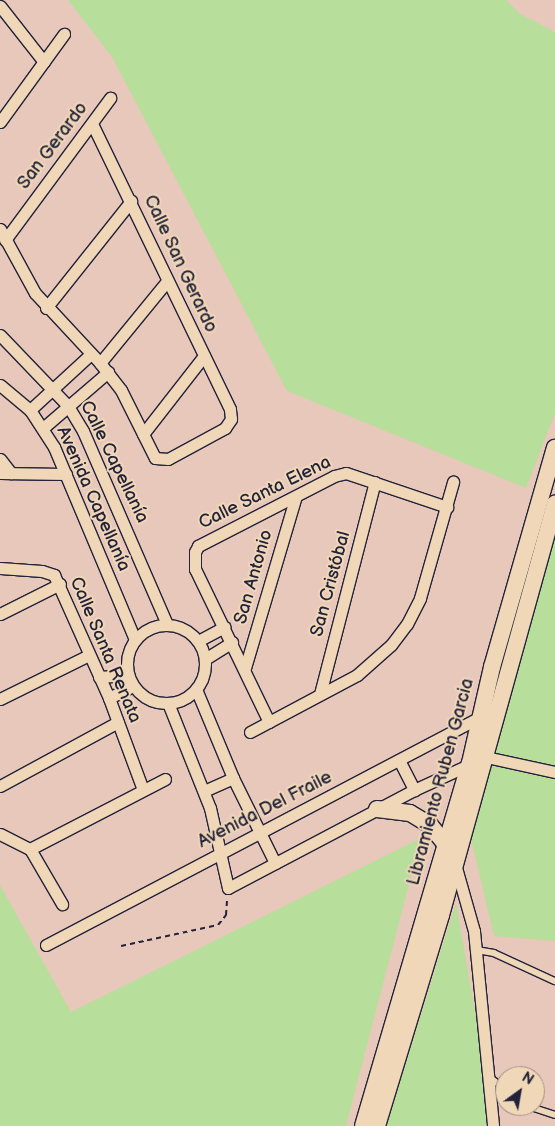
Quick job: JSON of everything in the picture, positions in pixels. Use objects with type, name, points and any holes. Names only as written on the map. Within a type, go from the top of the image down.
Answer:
[{"type":"street","points":[[0,6],[44,62]]},
{"type":"street","points":[[0,122],[64,34]]},
{"type":"street","name":"San Gerardo","points":[[3,234],[92,124],[110,98]]},
{"type":"street","name":"Calle San Gerardo","points":[[92,124],[131,201],[230,409],[231,420],[218,433],[168,459],[159,460],[143,434]]},
{"type":"street","points":[[46,308],[131,201]]},
{"type":"street","points":[[3,234],[20,270],[46,308],[108,372],[143,434],[204,356]]},
{"type":"street","points":[[100,363],[167,280]]},
{"type":"street","name":"Calle Capellanía","points":[[0,335],[53,388],[68,406],[95,456],[167,624]]},
{"type":"street","points":[[30,410],[91,354]]},
{"type":"street","points":[[43,428],[108,372]]},
{"type":"street","name":"Avenida Capellanía","points":[[0,385],[30,410],[43,428],[66,474],[135,640]]},
{"type":"street","name":"Libramiento Ruben Garcia","points":[[364,1126],[470,763],[481,716],[555,448]]},
{"type":"street","points":[[0,459],[6,473],[66,474]]},
{"type":"street","name":"Calle Santa Elena","points":[[269,722],[246,668],[196,569],[194,552],[198,546],[346,473],[447,506]]},
{"type":"street","name":"San Cristóbal","points":[[320,694],[375,482]]},
{"type":"street","points":[[250,732],[357,675],[378,659],[407,624],[431,567],[453,482]]},
{"type":"street","name":"San Antonio","points":[[246,668],[296,496]]},
{"type":"street","name":"Libramiento Ruben Garcia","points":[[377,1126],[486,757],[555,503]]},
{"type":"street","name":"Calle Santa Renata","points":[[0,568],[42,571],[54,575],[60,584],[109,698],[143,790]]},
{"type":"street","points":[[0,614],[60,584]]},
{"type":"street","points":[[167,624],[179,627],[198,641],[205,659],[204,675],[196,689],[178,701],[168,703],[149,698],[134,686],[128,674],[127,662],[135,640],[155,626],[167,624]]},
{"type":"street","points":[[198,641],[224,627]]},
{"type":"street","points":[[205,659],[232,642]]},
{"type":"street","points":[[0,698],[89,655]]},
{"type":"street","points":[[99,677],[128,674]]},
{"type":"street","points":[[109,698],[134,686]]},
{"type":"street","points":[[196,689],[233,778],[261,831],[275,863]]},
{"type":"street","points":[[168,703],[204,791],[222,851],[228,888],[414,790],[486,757],[555,772]]},
{"type":"street","name":"Avenida Del Fraile","points":[[46,945],[222,851],[500,707]]},
{"type":"street","points":[[0,786],[118,722]]},
{"type":"street","points":[[399,760],[414,790]]},
{"type":"street","points":[[204,791],[233,778]]},
{"type":"street","points":[[30,849],[164,779]]},
{"type":"street","points":[[377,809],[410,812],[430,825],[446,845]]},
{"type":"street","points":[[0,834],[30,849],[62,904]]},
{"type":"street","points":[[455,864],[468,903],[477,950],[493,1126]]},
{"type":"lane","points":[[477,950],[494,953],[555,981]]},
{"type":"lane","points":[[488,1076],[495,1081]]},
{"type":"path","points":[[121,946],[218,925],[226,915],[228,888]]},
{"type":"green space","points":[[68,0],[506,0],[520,14],[555,32],[555,413],[526,488],[287,391],[112,57]]},
{"type":"green space","points":[[555,535],[555,941],[494,936],[470,835]]},
{"type":"green space","points":[[421,838],[346,1126],[0,1126],[0,885],[71,1012]]},
{"type":"green space","points":[[456,903],[481,1046],[488,1126],[386,1126]]}]
